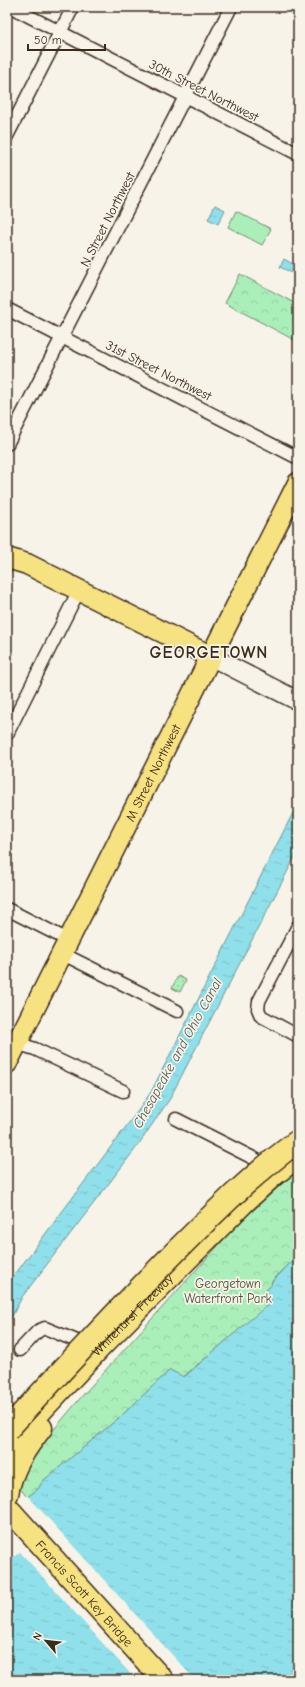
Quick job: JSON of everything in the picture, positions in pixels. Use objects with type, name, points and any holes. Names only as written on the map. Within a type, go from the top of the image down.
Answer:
[{"type":"highway","name":"Whitehurst Freeway","points":[[7,1430],[102,1326],[220,1208],[268,1163],[298,1141]]},
{"type":"highway","name":"Whitehurst Freeway","points":[[7,1447],[136,1310],[244,1202],[272,1176],[298,1156]]},
{"type":"highway","points":[[7,1494],[16,1465],[33,1437],[208,1238]]},
{"type":"highway","name":"Francis Scott Key Bridge","points":[[7,1507],[163,1680]]},
{"type":"main road","name":"M Street Northwest","points":[[7,1062],[12,1041],[65,947],[298,483]]},
{"type":"main road","points":[[7,558],[22,561],[298,701]]},
{"type":"street","name":"30th Street Northwest","points":[[11,7],[298,154]]},
{"type":"street","points":[[7,136],[73,7]]},
{"type":"street","name":"N Street Northwest","points":[[7,444],[231,7]]},
{"type":"street","name":"31st Street Northwest","points":[[7,309],[298,458]]},
{"type":"street","points":[[7,734],[79,590]]},
{"type":"street","points":[[7,909],[65,947],[177,1011]]},
{"type":"street","points":[[298,926],[259,1002],[258,1013],[264,1018],[298,1036]]},
{"type":"street","points":[[12,1041],[35,1049],[123,1092]]},
{"type":"street","points":[[176,1119],[257,1160]]},
{"type":"street","points":[[7,1440],[92,1347],[234,1202],[271,1168],[298,1148]]},
{"type":"street","points":[[20,1350],[38,1331],[45,1328],[92,1347]]},
{"type":"green space","points":[[236,211],[271,229],[262,245],[228,227]]},
{"type":"green space","points":[[240,274],[298,305],[298,342],[225,303]]},
{"type":"green space","points":[[178,976],[186,980],[180,992],[172,988]]},
{"type":"green space","name":"Georgetown Waterfront Park","points":[[298,1169],[298,1255],[271,1282],[272,1284],[265,1292],[273,1301],[183,1377],[170,1370],[120,1417],[43,1481],[38,1489],[27,1497],[18,1486],[21,1474],[41,1445],[83,1395],[236,1226]]},
{"type":"water","points":[[215,205],[225,210],[218,224],[208,219]]},
{"type":"water","points":[[284,259],[298,267],[298,276],[280,267]]},
{"type":"water","name":"Chesapeake and Ohio Canal","points":[[298,803],[298,851],[169,1100],[136,1148],[22,1297],[7,1326],[7,1285],[151,1092]]},
{"type":"water","points":[[298,1255],[298,1680],[7,1680],[7,1518],[38,1489],[43,1481],[120,1417],[170,1370],[184,1377],[272,1301],[265,1292],[272,1284],[271,1283]]},
{"type":"pier","points":[[27,1495],[195,1680],[136,1680],[20,1552],[7,1562],[7,1515]]},
{"type":"district","name":"GEORGETOWN","points":[[209,652]]}]
